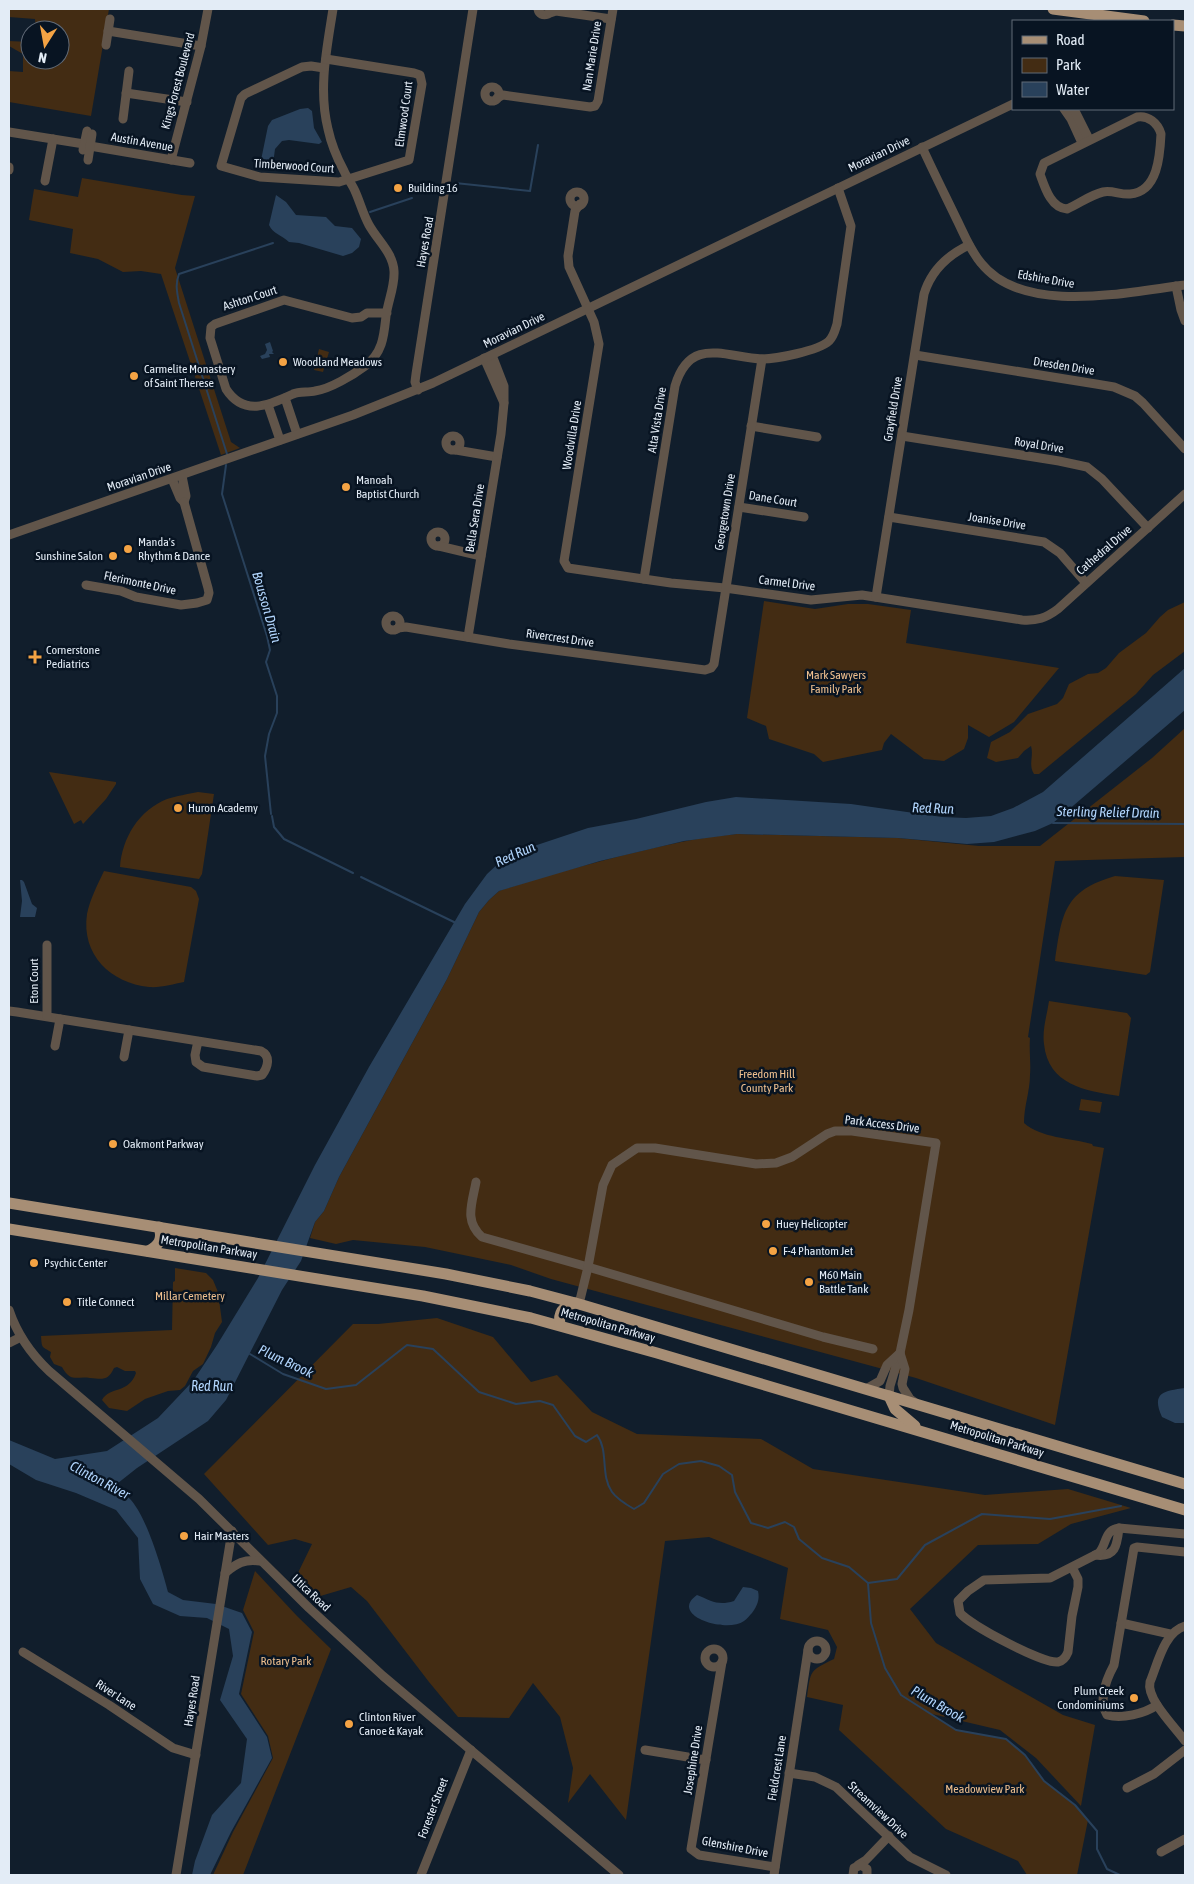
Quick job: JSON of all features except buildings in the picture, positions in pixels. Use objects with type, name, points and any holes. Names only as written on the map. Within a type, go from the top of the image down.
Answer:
[{"type":"main road","points":[[1053,9],[1131,20]]},
{"type":"main road","name":"Metropolitan Parkway","points":[[9,1203],[446,1274],[577,1303],[1185,1484]]},
{"type":"main road","points":[[148,1251],[160,1241],[159,1227]]},
{"type":"main road","name":"Metropolitan Parkway","points":[[9,1229],[468,1304],[560,1325],[1185,1510]]},
{"type":"main road","points":[[560,1325],[559,1317],[562,1310],[568,1304],[577,1303]]},
{"type":"main road","points":[[889,1396],[899,1414],[923,1432]]},
{"type":"street","name":"Kings Forest Boulevard","points":[[171,160],[201,46],[208,9]]},
{"type":"street","points":[[276,402],[297,393],[322,390],[368,364],[383,341],[394,279],[393,263],[390,255],[368,224],[344,171],[328,129],[323,98],[325,63],[333,9]]},
{"type":"street","name":"Hayes Road","points":[[418,390],[415,382],[416,374],[474,9]]},
{"type":"street","points":[[538,9],[542,14],[546,15],[552,10],[611,19]]},
{"type":"street","name":"Nan Marie Drive","points":[[499,95],[590,107],[595,106],[598,101],[612,9]]},
{"type":"street","points":[[1174,24],[1185,18]]},
{"type":"street","points":[[106,45],[110,19]]},
{"type":"street","points":[[108,31],[201,46]]},
{"type":"street","name":"Timberwood Court","points":[[325,63],[302,67],[244,94],[221,166],[260,177],[339,182],[349,179]]},
{"type":"street","name":"Elmwood Court","points":[[325,63],[414,73],[420,75],[422,80],[409,160],[349,179]]},
{"type":"street","points":[[123,119],[129,71]]},
{"type":"street","points":[[126,93],[186,102]]},
{"type":"street","name":"Moravian Drive","points":[[9,536],[353,415],[418,390],[1012,104]]},
{"type":"street","points":[[1065,110],[1086,141]]},
{"type":"street","points":[[1074,110],[1086,141]]},
{"type":"street","points":[[1146,117],[1156,125],[1161,134],[1154,178],[1146,187],[1136,193],[1104,192],[1069,208],[1058,207],[1052,200],[1040,177],[1041,169],[1047,160],[1086,141],[1134,118],[1146,117]]},
{"type":"street","name":"Austin Avenue","points":[[9,132],[190,163]]},
{"type":"street","points":[[85,158],[89,132]]},
{"type":"street","points":[[45,181],[53,140]]},
{"type":"street","name":"Edshire Drive","points":[[922,147],[969,245],[980,263],[990,273],[1012,286],[1065,297],[1092,297],[1181,285]]},
{"type":"street","name":"Alta Vista Drive","points":[[644,579],[675,386],[678,376],[688,362],[696,356],[708,352],[762,359],[778,357],[815,348],[833,336],[837,324],[851,235],[849,217],[838,188]]},
{"type":"street","name":"Woodvilla Drive","points":[[566,567],[564,561],[599,344],[598,333],[569,267],[568,256],[576,206]]},
{"type":"street","name":"Grayfield Drive","points":[[876,597],[924,294],[929,282],[948,258],[969,245]]},
{"type":"street","points":[[1181,285],[1181,310],[1185,321]]},
{"type":"street","name":"Ashton Court","points":[[276,402],[248,405],[241,403],[230,394],[226,389],[210,338],[211,327],[284,300],[352,318],[361,317],[367,313],[387,313]]},
{"type":"street","name":"Dresden Drive","points":[[915,356],[1096,384],[1125,391],[1143,403],[1185,449]]},
{"type":"street","name":"Bella Sera Drive","points":[[468,637],[504,404],[488,357]]},
{"type":"street","name":"Georgetown Drive","points":[[711,668],[714,664],[762,359]]},
{"type":"street","points":[[276,402],[297,434]]},
{"type":"street","points":[[276,402],[280,440]]},
{"type":"street","points":[[751,426],[817,437]]},
{"type":"street","name":"Royal Drive","points":[[902,436],[1059,460],[1087,467],[1102,479],[1148,528]]},
{"type":"street","points":[[459,448],[497,457]]},
{"type":"street","name":"Flerimonte Drive","points":[[182,476],[186,496],[184,502]]},
{"type":"street","name":"Flerimonte Drive","points":[[86,585],[121,591],[136,597],[188,605],[207,600],[209,597],[208,588],[184,502],[180,498],[172,479]]},
{"type":"street","name":"Cathedral Drive","points":[[1036,620],[1050,614],[1185,494]]},
{"type":"street","name":"Dane Court","points":[[738,506],[804,517]]},
{"type":"street","name":"Joanise Drive","points":[[889,517],[1044,542],[1060,553],[1086,582]]},
{"type":"street","points":[[444,545],[482,556]]},
{"type":"street","name":"Carmel Drive","points":[[566,567],[811,600],[852,595],[876,597],[1022,620],[1036,620]]},
{"type":"street","name":"Rivercrest Drive","points":[[401,625],[468,637],[695,669],[705,670],[711,668]]},
{"type":"street","name":"Eton Court","points":[[47,945],[47,1016]]},
{"type":"street","points":[[9,1011],[60,1018],[261,1051],[268,1056],[267,1068],[262,1075],[257,1076],[203,1067],[196,1062],[195,1058],[198,1041]]},
{"type":"street","points":[[55,1046],[60,1018]]},
{"type":"street","points":[[124,1057],[129,1030]]},
{"type":"street","name":"Park Access Drive","points":[[577,1303],[588,1266],[598,1207],[608,1171],[615,1162],[636,1148],[656,1148],[756,1164],[779,1162],[792,1157],[827,1134],[844,1130],[936,1143],[909,1310],[889,1396]]},
{"type":"street","points":[[476,1182],[470,1220],[474,1230],[482,1237],[588,1266],[823,1337],[873,1349]]},
{"type":"street","name":"Utica Road","points":[[9,1310],[21,1337],[44,1366],[160,1464],[383,1676],[619,1875]]},
{"type":"street","points":[[9,1343],[21,1337]]},
{"type":"street","points":[[866,1389],[880,1382],[887,1365],[900,1353]]},
{"type":"street","name":"Park Access Drive","points":[[900,1353],[905,1369],[903,1388],[910,1399],[917,1404]]},
{"type":"street","points":[[1072,1567],[1078,1579],[1078,1591],[1072,1616],[1068,1652],[1062,1661],[1050,1661],[1019,1649],[960,1613],[958,1601],[984,1580],[1050,1578],[1095,1555],[1106,1556],[1112,1552],[1116,1544],[1119,1528],[1185,1534]]},
{"type":"street","name":"Hayes Road","points":[[176,1875],[232,1531]]},
{"type":"street","points":[[1157,1705],[1150,1710],[1128,1716],[1107,1715],[1104,1708],[1105,1690],[1108,1677],[1114,1665],[1134,1548],[1185,1552]]},
{"type":"street","points":[[225,1573],[239,1562],[260,1561]]},
{"type":"street","points":[[1121,1623],[1170,1634]]},
{"type":"street","points":[[1185,1626],[1177,1628],[1170,1634],[1149,1686],[1151,1696],[1185,1741]]},
{"type":"street","points":[[806,1664],[816,1658],[821,1658],[825,1654],[826,1648],[823,1643],[818,1641],[813,1642],[808,1650],[810,1655],[816,1658]]},
{"type":"street","points":[[712,1667],[718,1666],[722,1662],[723,1656],[720,1651],[712,1650],[707,1653],[706,1658],[708,1664],[720,1674]]},
{"type":"street","name":"Fieldcrest Lane","points":[[774,1871],[808,1650]]},
{"type":"street","name":"River Lane","points":[[23,1652],[109,1705],[173,1748],[196,1755]]},
{"type":"street","name":"Josephine Drive","points":[[691,1849],[722,1662]]},
{"type":"street","name":"Forester Street","points":[[421,1875],[471,1750]]},
{"type":"street","points":[[645,1750],[706,1760]]},
{"type":"street","points":[[1127,1788],[1154,1774],[1185,1750]]},
{"type":"street","name":"Streamview Drive","points":[[789,1773],[815,1777],[831,1784],[842,1792],[910,1857],[946,1875]]},
{"type":"street","points":[[854,1875],[853,1870],[864,1867],[889,1836]]},
{"type":"street","points":[[1161,1852],[1185,1839]]},
{"type":"street","name":"Glenshire Drive","points":[[691,1849],[700,1855],[774,1871]]},
{"type":"green space","points":[[9,9],[109,9],[91,116],[9,102],[9,71],[70,70],[70,20],[35,20],[9,17]]},
{"type":"green space","points":[[9,41],[20,42],[20,52],[9,46]]},
{"type":"green space","points":[[82,178],[195,196],[175,268],[231,442],[240,448],[221,455],[161,274],[141,271],[123,272],[98,259],[70,253],[73,229],[29,220],[34,189],[78,197]]},
{"type":"green space","points":[[319,349],[329,352],[323,372],[314,370]]},
{"type":"green space","name":"Mark Sawyers Family Park","points":[[764,601],[815,609],[848,604],[868,604],[911,610],[906,643],[1059,668],[1014,722],[989,737],[968,725],[968,738],[964,749],[944,761],[924,759],[891,734],[884,743],[882,750],[823,762],[814,754],[769,739],[766,726],[747,718]]},
{"type":"green space","points":[[1185,602],[1185,651],[1153,675],[1136,694],[1039,774],[1034,774],[1032,771],[1031,746],[1018,758],[996,762],[987,758],[991,742],[1010,732],[1028,714],[1057,704],[1063,698],[1069,684],[1088,674],[1098,673],[1106,668],[1119,653],[1146,633],[1168,610]]},
{"type":"green space","name":"Freedom Hill County Park","points":[[1185,728],[1185,857],[1055,861],[1028,1037],[1030,1038],[1030,1070],[1024,1123],[1047,1135],[1104,1148],[1055,1425],[916,1378],[551,1279],[511,1265],[425,1247],[353,1240],[336,1244],[310,1238],[315,1222],[324,1211],[339,1177],[447,979],[479,912],[499,891],[545,876],[624,855],[723,835],[898,838],[979,846],[1040,846],[1152,758]]},
{"type":"green space","points":[[49,772],[116,782],[116,784],[106,799],[83,824],[81,820],[74,824]]},
{"type":"green space","points":[[198,792],[214,794],[202,874],[199,879],[120,867],[121,856],[128,836],[148,810],[167,799]]},
{"type":"green space","points":[[104,871],[191,887],[196,891],[199,899],[184,982],[149,987],[122,980],[111,973],[94,954],[86,929],[87,914],[92,897]]},
{"type":"green space","points":[[1115,876],[1164,880],[1150,972],[1146,975],[1055,961],[1060,930],[1068,906],[1085,889]]},
{"type":"green space","points":[[1049,1001],[1127,1013],[1131,1018],[1119,1096],[1094,1092],[1071,1084],[1053,1069],[1047,1058],[1044,1044],[1044,1028]]},
{"type":"green space","points":[[1081,1099],[1102,1102],[1100,1113],[1079,1110]]},
{"type":"green space","name":"Millar Cemetery","points":[[175,1268],[206,1273],[213,1280],[218,1292],[222,1322],[215,1333],[203,1364],[193,1371],[185,1386],[180,1390],[168,1391],[145,1399],[127,1411],[109,1408],[102,1400],[110,1393],[129,1384],[133,1380],[135,1371],[125,1371],[117,1367],[105,1378],[71,1377],[62,1367],[54,1364],[50,1357],[51,1352],[43,1346],[41,1336],[172,1330]]},
{"type":"green space","name":"Meadowview Park","points":[[437,1318],[493,1337],[531,1382],[557,1375],[592,1412],[637,1434],[761,1439],[813,1469],[985,1495],[1068,1489],[1131,1508],[1071,1524],[1038,1544],[978,1545],[910,1609],[936,1643],[1063,1715],[1095,1725],[1081,1806],[1036,1758],[1000,1730],[932,1714],[956,1730],[1006,1739],[1025,1755],[1044,1781],[1075,1805],[1088,1820],[1077,1875],[1027,1875],[1018,1861],[946,1829],[839,1730],[843,1705],[807,1697],[809,1681],[813,1672],[834,1659],[837,1647],[828,1630],[780,1619],[788,1568],[709,1537],[665,1541],[626,1820],[590,1774],[568,1803],[573,1768],[560,1717],[533,1683],[509,1718],[458,1717],[367,1601],[351,1587],[317,1597],[296,1577],[312,1544],[295,1539],[268,1545],[204,1474],[353,1324],[378,1324]]},
{"type":"green space","name":"Rotary Park","points":[[255,1571],[331,1649],[243,1875],[213,1875],[233,1832],[273,1758],[268,1736],[241,1694],[254,1632],[243,1610]]},
{"type":"water","points":[[308,108],[312,111],[314,128],[322,142],[319,144],[289,140],[282,141],[275,149],[273,164],[260,165],[268,126],[272,120],[300,109]]},
{"type":"water","points":[[276,195],[286,202],[296,215],[326,217],[335,226],[352,228],[361,239],[359,247],[352,253],[343,256],[299,243],[289,242],[269,225]]},
{"type":"water","points":[[270,342],[274,354],[269,354],[270,357],[262,359],[260,356],[265,354],[267,350],[265,344]]},
{"type":"water","name":"Red Run","points":[[1185,668],[1185,710],[1053,823],[1035,831],[994,842],[967,844],[898,838],[737,834],[684,841],[600,861],[499,891],[479,912],[447,979],[339,1177],[324,1211],[315,1222],[301,1261],[282,1290],[226,1400],[208,1421],[137,1468],[113,1487],[129,1498],[141,1516],[153,1542],[168,1592],[183,1600],[216,1604],[242,1613],[252,1632],[239,1694],[267,1737],[272,1758],[231,1832],[210,1875],[192,1875],[195,1861],[212,1815],[241,1783],[247,1739],[220,1700],[233,1656],[229,1629],[207,1618],[180,1616],[153,1604],[140,1579],[138,1538],[116,1510],[76,1493],[36,1480],[9,1464],[9,1440],[55,1459],[107,1451],[158,1418],[193,1381],[258,1278],[315,1165],[369,1067],[465,904],[487,874],[501,861],[534,846],[588,828],[736,797],[851,804],[942,817],[991,816],[1013,808],[1043,792]]},
{"type":"water","points":[[20,880],[24,882],[32,904],[37,908],[35,917],[20,917],[22,901]]},
{"type":"water","points":[[1185,1388],[1185,1423],[1175,1423],[1162,1417],[1158,1402],[1162,1394],[1171,1390]]},
{"type":"water","points":[[743,1587],[758,1591],[759,1594],[755,1608],[744,1621],[736,1624],[714,1624],[694,1615],[690,1609],[690,1602],[697,1595],[715,1602],[724,1603],[734,1601]]},
{"type":"waterway","points":[[455,183],[530,191],[538,145]]},
{"type":"waterway","points":[[370,212],[412,198]]},
{"type":"waterway","name":"Bousson Drain","points":[[227,454],[179,303],[177,281],[179,274],[273,243]]},
{"type":"waterway","name":"Bousson Drain","points":[[226,465],[222,494],[267,636],[270,650],[266,662],[277,696],[277,713],[269,734],[265,756],[271,814]]},
{"type":"waterway","name":"Bousson Drain","points":[[272,816],[274,827],[284,839],[353,873]]},
{"type":"waterway","name":"Sterling Relief Drain","points":[[1053,823],[1185,824]]},
{"type":"waterway","name":"Bousson Drain","points":[[361,877],[456,923]]},
{"type":"waterway","name":"Plum Brook","points":[[250,1354],[283,1374],[326,1389],[356,1385],[407,1345],[433,1349],[479,1392],[516,1404],[540,1401],[553,1405],[575,1436],[586,1442],[597,1435],[603,1448],[608,1485],[617,1497],[634,1509],[644,1503],[663,1474],[679,1464],[701,1461],[719,1466],[732,1475],[735,1492],[751,1523],[768,1528],[785,1522],[794,1527],[799,1539],[822,1558],[849,1567],[868,1583],[871,1623],[885,1668],[901,1695],[956,1730],[1006,1739],[1025,1755],[1044,1781],[1075,1805],[1097,1831],[1097,1849],[1107,1869],[1120,1875]]},
{"type":"waterway","points":[[868,1583],[897,1579],[925,1545],[982,1514],[1050,1519],[1121,1506]]},
{"type":"place","name":"Building 16","points":[[398,188]]},
{"type":"place","name":"Woodland Meadows","points":[[283,362]]},
{"type":"place","name":"Carmelite Monastery of Saint Therese","points":[[134,376]]},
{"type":"place","name":"Manoah Baptist Church","points":[[346,487]]},
{"type":"place","name":"Manda's Rhythm & Dance","points":[[128,549]]},
{"type":"place","name":"Sunshine Salon","points":[[113,556]]},
{"type":"place","name":"Cornerstone Pediatrics","points":[[35,657]]},
{"type":"place","name":"Huron Academy","points":[[178,808]]},
{"type":"place","name":"Oakmont Parkway","points":[[113,1144]]},
{"type":"place","name":"Huey Helicopter","points":[[766,1224]]},
{"type":"place","name":"F-4 Phantom Jet","points":[[773,1251]]},
{"type":"place","name":"Psychic Center","points":[[34,1263]]},
{"type":"place","name":"M60 Main Battle Tank","points":[[809,1282]]},
{"type":"place","name":"Title Connect","points":[[67,1302]]},
{"type":"place","name":"Hair Masters","points":[[184,1536]]},
{"type":"place","name":"Plum Creek Condominiums","points":[[1134,1698]]},
{"type":"place","name":"Clinton River Canoe & Kayak","points":[[349,1724]]},
{"type":"water label","name":"Clinton River","points":[[100,1480]]}]
